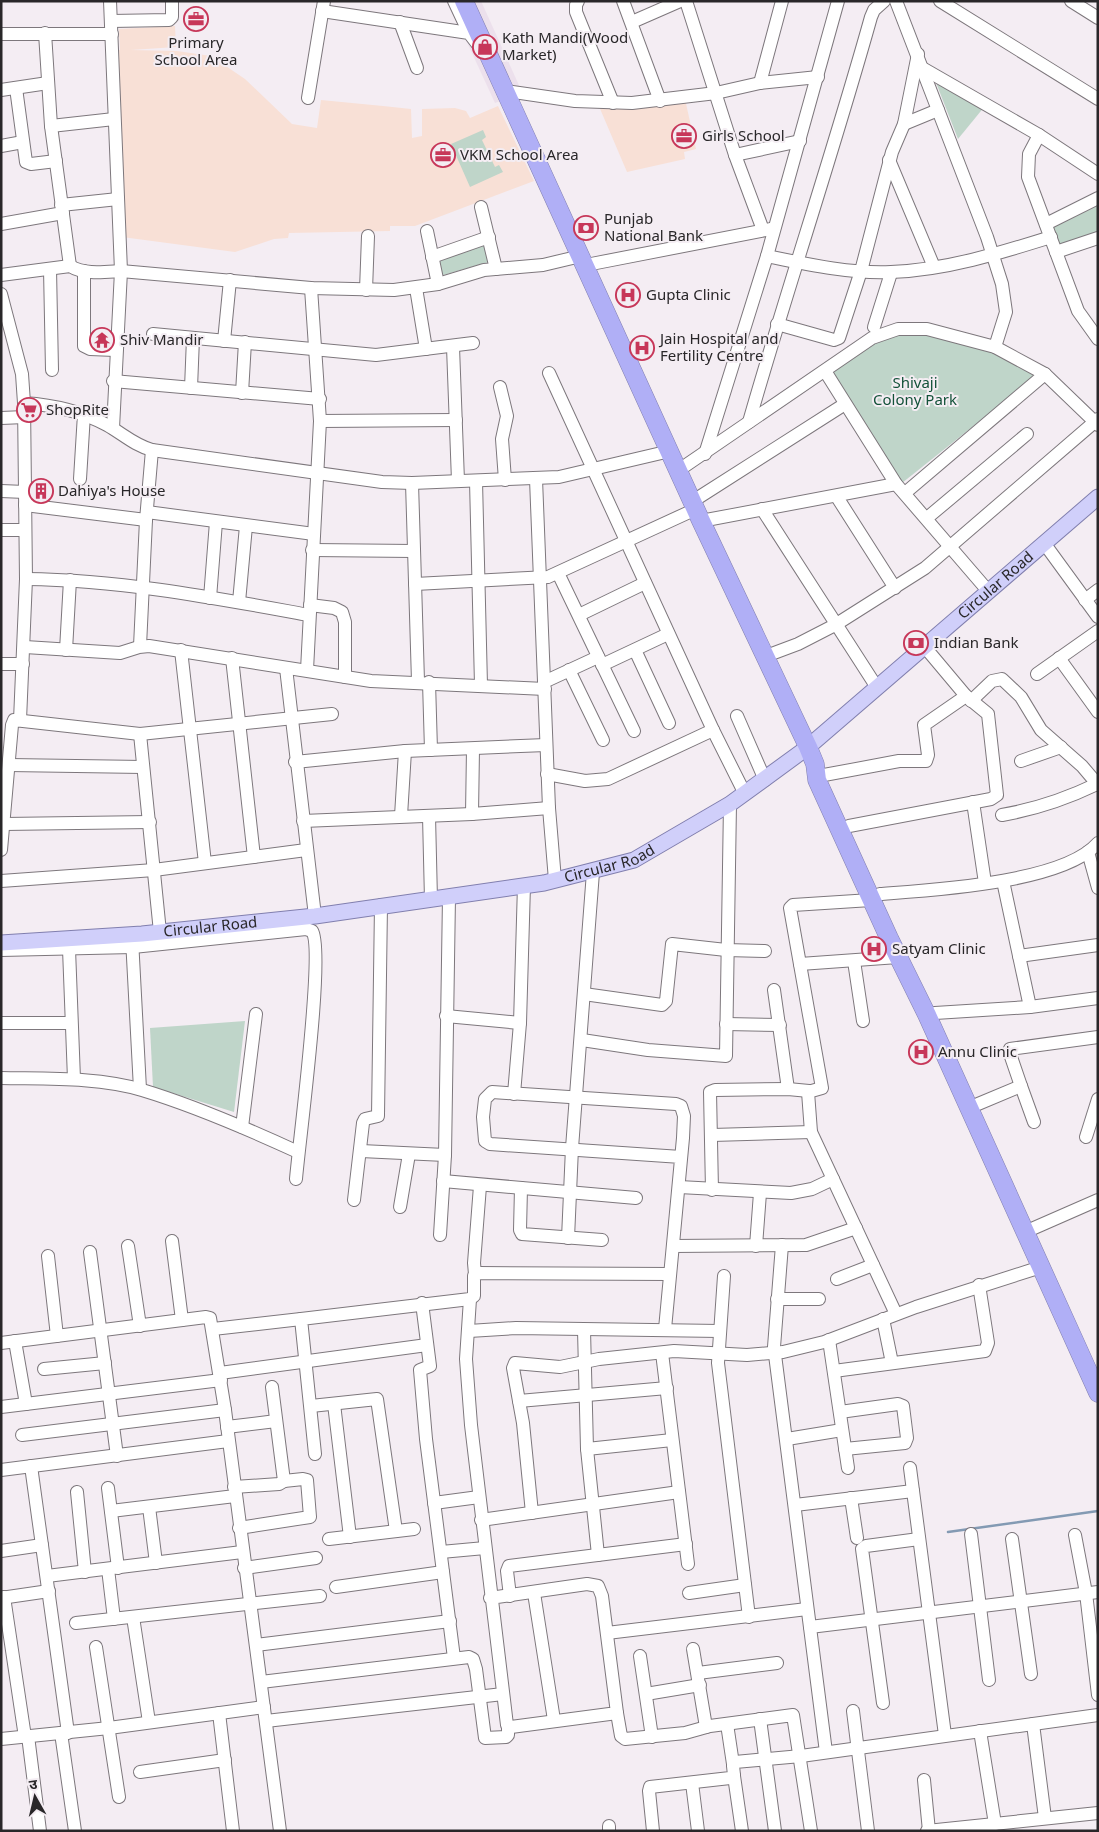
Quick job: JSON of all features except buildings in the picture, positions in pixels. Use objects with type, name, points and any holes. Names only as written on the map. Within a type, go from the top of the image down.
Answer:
[{"type":"highway","points":[[464,1],[697,510],[819,770],[849,826],[898,957],[931,1014],[978,1104],[1098,1365]]},
{"type":"highway","points":[[819,770],[817,780],[876,897],[931,1014],[1041,1267],[1096,1386]]},
{"type":"main road","name":"Circular Road","points":[[1,943],[132,941],[160,932],[315,916],[381,905],[431,900],[524,886],[593,872],[644,856],[730,804],[808,747],[876,686],[989,592],[1098,497]]},
{"type":"street","points":[[110,1],[120,271],[112,428]]},
{"type":"street","points":[[111,21],[169,20],[172,17],[172,1]]},
{"type":"street","points":[[454,1],[469,32],[495,66]]},
{"type":"street","points":[[472,1],[484,27],[495,66]]},
{"type":"street","points":[[578,1],[576,12],[614,102]]},
{"type":"street","points":[[623,1],[660,101]]},
{"type":"street","points":[[632,22],[680,1]]},
{"type":"street","points":[[686,1],[735,155],[769,229]]},
{"type":"street","points":[[760,83],[782,1]]},
{"type":"street","points":[[706,454],[767,256],[769,229],[800,141],[838,1]]},
{"type":"street","points":[[749,422],[777,324],[843,116],[871,17],[874,10],[884,1]]},
{"type":"street","points":[[896,1],[924,69],[1002,284],[1006,308],[995,347]]},
{"type":"street","points":[[940,1],[1098,99]]},
{"type":"street","points":[[1071,1],[1098,18]]},
{"type":"street","points":[[308,98],[323,6],[400,22],[469,32]]},
{"type":"street","points":[[400,22],[417,68]]},
{"type":"street","points":[[45,33],[51,126],[70,266]]},
{"type":"street","points":[[1,34],[112,34]]},
{"type":"street","points":[[777,324],[838,340],[861,271],[890,160],[904,124],[918,54]]},
{"type":"street","points":[[924,69],[1039,135],[1098,174]]},
{"type":"street","points":[[506,91],[575,101],[660,101],[716,93],[760,83],[818,77]]},
{"type":"street","points":[[1,90],[48,83]]},
{"type":"street","points":[[16,88],[23,142],[28,163],[56,161]]},
{"type":"street","points":[[904,124],[938,110]]},
{"type":"street","points":[[51,126],[114,119]]},
{"type":"street","points":[[1039,135],[1029,154],[1028,177],[1078,310],[1096,333]]},
{"type":"street","points":[[735,155],[800,141]]},
{"type":"street","points":[[1,146],[23,142]]},
{"type":"street","points":[[890,160],[934,267]]},
{"type":"street","points":[[1046,224],[1098,198]]},
{"type":"street","points":[[1,224],[62,209],[118,199]]},
{"type":"street","points":[[481,207],[496,269]]},
{"type":"street","points":[[1,275],[70,266],[84,271],[120,271],[311,288],[366,290],[416,288],[438,284],[484,270],[584,260],[769,229]]},
{"type":"street","points":[[427,231],[438,284]]},
{"type":"street","points":[[366,290],[368,236]]},
{"type":"street","points":[[432,257],[488,237]]},
{"type":"street","points":[[767,256],[861,271],[891,272],[934,267],[993,255],[1051,237]]},
{"type":"street","points":[[1056,252],[1098,238]]},
{"type":"street","points":[[50,269],[52,370]]},
{"type":"street","points":[[84,271],[84,346],[90,349],[116,350]]},
{"type":"street","points":[[874,327],[891,272]]},
{"type":"street","points":[[224,341],[230,280]]},
{"type":"street","points":[[307,670],[320,421],[311,288]]},
{"type":"street","points":[[416,288],[426,349]]},
{"type":"street","points":[[1,294],[22,374],[24,403],[26,579],[25,647],[20,720]]},
{"type":"street","points":[[679,470],[706,454],[749,422],[872,338],[898,329],[927,329],[995,347],[1045,374],[1097,422],[925,568],[835,625],[798,644],[766,656]]},
{"type":"street","points":[[153,334],[376,355],[473,344]]},
{"type":"street","points":[[191,388],[192,338]]},
{"type":"street","points":[[242,393],[245,342]]},
{"type":"street","points":[[453,346],[458,481]]},
{"type":"street","points":[[825,371],[900,488],[989,592]]},
{"type":"street","points":[[549,373],[595,470],[712,730],[745,794]]},
{"type":"street","points":[[697,510],[762,509],[900,488],[1045,374]]},
{"type":"street","points":[[114,381],[320,399]]},
{"type":"street","points":[[500,387],[507,416],[502,438],[505,480]]},
{"type":"street","points":[[24,403],[53,405],[84,414],[112,428],[133,443],[152,450],[362,480],[412,483],[559,478],[670,451]]},
{"type":"street","points":[[415,584],[540,579],[558,573],[697,510],[845,404]]},
{"type":"street","points":[[80,479],[84,414]]},
{"type":"street","points":[[1,418],[24,417]]},
{"type":"street","points":[[320,421],[456,420]]},
{"type":"street","points":[[927,518],[1026,434]]},
{"type":"street","points":[[140,646],[146,516],[152,450]]},
{"type":"street","points":[[536,479],[548,808],[555,880]]},
{"type":"street","points":[[476,481],[481,685]]},
{"type":"street","points":[[412,483],[415,584],[431,750]]},
{"type":"street","points":[[1,491],[25,498],[146,516],[314,534]]},
{"type":"street","points":[[837,497],[895,588]]},
{"type":"street","points":[[762,509],[876,686]]},
{"type":"street","points":[[210,598],[216,522]]},
{"type":"street","points":[[239,602],[246,526]]},
{"type":"street","points":[[1,530],[25,530]]},
{"type":"street","points":[[1044,543],[1098,617]]},
{"type":"street","points":[[312,550],[414,551]]},
{"type":"street","points":[[558,573],[634,731]]},
{"type":"street","points":[[26,579],[70,580],[143,586],[171,593],[309,610],[334,608],[343,614],[345,622],[345,676]]},
{"type":"street","points":[[66,650],[70,580]]},
{"type":"street","points":[[579,614],[645,583]]},
{"type":"street","points":[[1084,600],[1098,590]]},
{"type":"street","points":[[1037,674],[1098,630]]},
{"type":"street","points":[[25,647],[123,653],[140,646],[181,650],[372,680],[481,685],[544,685],[569,670],[634,650],[668,634]]},
{"type":"street","points":[[849,826],[991,799],[997,795],[989,718],[985,711],[968,698],[924,646]]},
{"type":"street","points":[[181,650],[205,863]]},
{"type":"street","points":[[634,650],[669,723]]},
{"type":"street","points":[[232,658],[254,857]]},
{"type":"street","points":[[1059,658],[1098,712]]},
{"type":"street","points":[[1,664],[23,664]]},
{"type":"street","points":[[286,668],[315,916]]},
{"type":"street","points":[[569,670],[603,740]]},
{"type":"street","points":[[819,770],[899,761],[926,761],[928,755],[924,725],[992,681],[1002,679],[1021,697],[1041,730],[1061,747],[1097,784],[1071,797],[1038,808],[1002,815]]},
{"type":"street","points":[[1,850],[12,721],[20,720],[140,734],[332,714]]},
{"type":"street","points":[[737,716],[765,780]]},
{"type":"street","points":[[547,774],[585,781],[608,779],[712,730]]},
{"type":"street","points":[[140,734],[160,932]]},
{"type":"street","points":[[296,762],[431,750],[546,745]]},
{"type":"street","points":[[1021,761],[1061,747]]},
{"type":"street","points":[[472,814],[473,748]]},
{"type":"street","points":[[401,816],[405,752]]},
{"type":"street","points":[[9,765],[143,767]]},
{"type":"street","points":[[973,802],[985,883]]},
{"type":"street","points":[[582,1040],[724,1057],[726,1054],[726,950],[730,804]]},
{"type":"street","points":[[303,821],[472,814],[548,808]]},
{"type":"street","points":[[429,816],[431,900]]},
{"type":"street","points":[[4,824],[150,822]]},
{"type":"street","points":[[1098,843],[1092,856],[1098,888]]},
{"type":"street","points":[[1,881],[154,870],[306,850]]},
{"type":"street","points":[[712,1190],[712,1135],[709,1094],[711,1091],[788,1089],[809,1091],[822,1088],[791,906],[985,883],[1092,856]]},
{"type":"street","points":[[568,1238],[572,1148],[582,1040],[593,872]]},
{"type":"street","points":[[1003,880],[1030,1007]]},
{"type":"street","points":[[514,1094],[520,1024],[524,886]]},
{"type":"street","points":[[440,1234],[445,1155],[449,897]]},
{"type":"street","points":[[354,1200],[364,1121],[378,1116],[381,905]]},
{"type":"street","points":[[1,950],[69,949],[132,941],[306,929],[313,932],[316,945],[313,1002],[296,1179]]},
{"type":"street","points":[[132,941],[140,1090]]},
{"type":"street","points":[[584,994],[663,1005],[666,1001],[672,944],[726,950],[765,951]]},
{"type":"street","points":[[1019,956],[1098,945]]},
{"type":"street","points":[[69,949],[74,1079]]},
{"type":"street","points":[[800,964],[898,957]]},
{"type":"street","points":[[854,961],[863,1021]]},
{"type":"street","points":[[774,990],[788,1089]]},
{"type":"street","points":[[931,1014],[1030,1007],[1098,998]]},
{"type":"street","points":[[242,1127],[256,1014]]},
{"type":"street","points":[[446,1016],[520,1024]]},
{"type":"street","points":[[1,1023],[71,1023]]},
{"type":"street","points":[[726,1024],[780,1025]]},
{"type":"street","points":[[1034,1122],[1009,1051],[1010,1049],[1098,1037]]},
{"type":"street","points":[[1,1078],[74,1079],[140,1090],[242,1127],[298,1152]]},
{"type":"street","points":[[978,1104],[1021,1086]]},
{"type":"street","points":[[809,1091],[811,1132],[896,1314]]},
{"type":"street","points":[[665,1329],[679,1187],[684,1116],[683,1108],[679,1105],[492,1092],[487,1096],[483,1116],[486,1142],[493,1145],[572,1148],[681,1157]]},
{"type":"street","points":[[1086,1137],[1096,1113],[1098,1099]]},
{"type":"street","points":[[712,1135],[811,1132]]},
{"type":"street","points":[[361,1151],[445,1155]]},
{"type":"street","points":[[400,1207],[409,1154]]},
{"type":"street","points":[[679,1187],[760,1193],[797,1193],[833,1178]]},
{"type":"street","points":[[443,1181],[480,1186],[636,1198]]},
{"type":"street","points":[[213,1328],[470,1299],[474,1296],[474,1262],[480,1186]]},
{"type":"street","points":[[521,1188],[520,1232],[602,1240]]},
{"type":"street","points":[[756,1246],[760,1193]]},
{"type":"street","points":[[1034,1228],[1098,1200]]},
{"type":"street","points":[[673,1246],[756,1246],[814,1243],[856,1228]]},
{"type":"street","points":[[172,1241],[182,1320]]},
{"type":"street","points":[[782,1245],[774,1326],[774,1354],[787,1438],[826,1752]]},
{"type":"street","points":[[128,1246],[140,1326]]},
{"type":"street","points":[[90,1252],[117,1456]]},
{"type":"street","points":[[48,1256],[57,1336]]},
{"type":"street","points":[[837,1279],[873,1265]]},
{"type":"street","points":[[532,1513],[514,1364],[553,1367],[584,1364],[599,1359],[662,1353],[774,1354],[830,1340],[896,1314],[979,1285],[1041,1267]]},
{"type":"street","points":[[475,1274],[670,1274]]},
{"type":"street","points":[[724,1276],[717,1352],[749,1617]]},
{"type":"street","points":[[834,1371],[986,1351],[988,1343],[979,1285]]},
{"type":"street","points":[[261,1682],[454,1658],[473,1659],[485,1738],[506,1737],[508,1735],[490,1598],[467,1379],[470,1299]]},
{"type":"street","points":[[777,1299],[819,1300]]},
{"type":"street","points":[[422,1303],[430,1367],[421,1369],[420,1376],[454,1658]]},
{"type":"street","points":[[1,1343],[208,1317],[213,1328],[225,1410],[244,1568],[280,1831]]},
{"type":"street","points":[[301,1319],[315,1454]]},
{"type":"street","points":[[883,1320],[892,1363]]},
{"type":"street","points":[[469,1331],[516,1328],[720,1331]]},
{"type":"street","points":[[584,1330],[587,1449],[598,1555]]},
{"type":"street","points":[[830,1340],[848,1468]]},
{"type":"street","points":[[15,1342],[26,1404]]},
{"type":"street","points":[[1,1407],[108,1393],[427,1345]]},
{"type":"street","points":[[662,1353],[688,1564]]},
{"type":"street","points":[[44,1369],[105,1363]]},
{"type":"street","points":[[272,1387],[284,1481]]},
{"type":"street","points":[[519,1401],[667,1388]]},
{"type":"street","points":[[311,1406],[372,1398],[378,1401],[396,1531]]},
{"type":"street","points":[[334,1404],[350,1537]]},
{"type":"street","points":[[840,1412],[898,1404],[903,1406],[907,1438],[905,1443],[845,1449]]},
{"type":"street","points":[[22,1435],[225,1410]]},
{"type":"street","points":[[227,1427],[276,1421]]},
{"type":"street","points":[[787,1438],[842,1430]]},
{"type":"street","points":[[587,1449],[672,1440]]},
{"type":"street","points":[[1,1470],[228,1441]]},
{"type":"street","points":[[31,1466],[49,1591],[75,1831]]},
{"type":"street","points":[[910,1468],[945,1735]]},
{"type":"street","points":[[111,1511],[149,1507],[279,1484],[284,1481],[303,1478],[307,1480],[310,1517],[239,1528]]},
{"type":"street","points":[[108,1488],[111,1511],[114,1619]]},
{"type":"street","points":[[795,1505],[913,1491]]},
{"type":"street","points":[[77,1492],[85,1572]]},
{"type":"street","points":[[482,1520],[593,1506],[679,1492]]},
{"type":"street","points":[[434,1503],[479,1497]]},
{"type":"street","points":[[851,1498],[856,1538]]},
{"type":"street","points":[[149,1507],[156,1563]]},
{"type":"street","points":[[329,1540],[414,1529]]},
{"type":"street","points":[[971,1534],[989,1680]]},
{"type":"street","points":[[1075,1535],[1092,1592],[1098,1695]]},
{"type":"street","points":[[883,1703],[863,1548],[920,1539]]},
{"type":"street","points":[[1012,1539],[1031,1674]]},
{"type":"street","points":[[510,1596],[507,1571],[509,1566],[686,1544]]},
{"type":"street","points":[[1,1551],[42,1545]]},
{"type":"street","points":[[441,1552],[485,1548]]},
{"type":"street","points":[[47,1576],[242,1552]]},
{"type":"street","points":[[244,1568],[316,1558]]},
{"type":"street","points":[[336,1587],[443,1572]]},
{"type":"street","points":[[490,1598],[587,1584],[596,1585],[602,1596],[617,1713],[623,1738],[685,1733],[727,1724],[793,1715],[801,1756],[811,1831]]},
{"type":"street","points":[[689,1593],[744,1585]]},
{"type":"street","points":[[40,1831],[26,1737],[6,1638],[3,1597],[49,1591]]},
{"type":"street","points":[[810,1627],[1092,1592]]},
{"type":"street","points":[[534,1593],[554,1720]]},
{"type":"street","points":[[76,1623],[320,1596]]},
{"type":"street","points":[[608,1633],[807,1609]]},
{"type":"street","points":[[133,1617],[149,1722]]},
{"type":"street","points":[[256,1645],[450,1621]]},
{"type":"street","points":[[96,1647],[120,1797]]},
{"type":"street","points":[[693,1648],[706,1728]]},
{"type":"street","points":[[640,1656],[652,1737]]},
{"type":"street","points":[[646,1694],[699,1679],[777,1663]]},
{"type":"street","points":[[266,1721],[503,1694]]},
{"type":"street","points":[[1,1739],[109,1728],[264,1707]]},
{"type":"street","points":[[853,1711],[868,1831]]},
{"type":"street","points":[[219,1713],[233,1831]]},
{"type":"street","points":[[508,1727],[617,1713]]},
{"type":"street","points":[[653,1831],[650,1787],[692,1782],[766,1760],[1098,1715]]},
{"type":"street","points":[[760,1719],[775,1831]]},
{"type":"street","points":[[727,1724],[742,1831]]},
{"type":"street","points":[[1033,1724],[1044,1818]]},
{"type":"street","points":[[980,1731],[994,1824]]},
{"type":"street","points":[[140,1772],[224,1760]]},
{"type":"street","points":[[924,1780],[928,1831],[1098,1813]]},
{"type":"street","points":[[692,1782],[698,1831]]},
{"type":"shaded area","name":"Kath Mandi(Wood Market)","points":[[448,1],[481,1],[522,92],[495,103]]},
{"type":"shaded area","points":[[175,26],[176,47],[131,50],[177,51],[211,56],[245,79],[292,124],[317,128],[321,100],[411,109],[412,138],[422,136],[422,109],[455,108],[466,111],[470,118],[498,106],[534,181],[415,226],[390,226],[390,231],[289,233],[288,238],[274,239],[235,252],[122,237],[117,50],[120,50],[119,29]]},
{"type":"shaded area","points":[[685,99],[696,149],[684,152],[685,159],[627,172],[598,104]]},
{"type":"green space","points":[[933,75],[985,106],[958,139]]},
{"type":"green space","points":[[483,130],[486,137],[482,140],[495,167],[499,165],[503,172],[470,187],[451,144]]},
{"type":"green space","points":[[1098,199],[1098,235],[1057,249],[1049,225]]},
{"type":"green space","points":[[485,238],[492,261],[440,276],[436,257]]},
{"type":"green space","name":"Shivaji Colony Park","points":[[927,329],[1045,369],[902,483],[825,371],[877,336]]},
{"type":"green space","points":[[245,1021],[234,1112],[153,1087],[150,1028]]},
{"type":"waterway","points":[[948,1532],[1098,1511]]},
{"type":"place","name":"Primary School Area","points":[[196,19]]},
{"type":"place","name":"Kath Mandi(Wood Market)","points":[[485,47]]},
{"type":"place","name":"Girls School","points":[[684,136]]},
{"type":"place","name":"VKM School Area","points":[[443,155]]},
{"type":"place","name":"Punjab National Bank","points":[[586,228]]},
{"type":"place","name":"Gupta Clinic","points":[[628,295]]},
{"type":"place","name":"Shiv Mandir","points":[[102,340]]},
{"type":"place","name":"Jain Hospital and Fertility Centre","points":[[642,348]]},
{"type":"place","name":"ShopRite","points":[[29,410]]},
{"type":"place","name":"Dahiya's House","points":[[41,491]]},
{"type":"place","name":"Indian Bank","points":[[916,643]]},
{"type":"place","name":"Satyam Clinic","points":[[874,949]]},
{"type":"place","name":"Annu Clinic","points":[[921,1052]]}]
